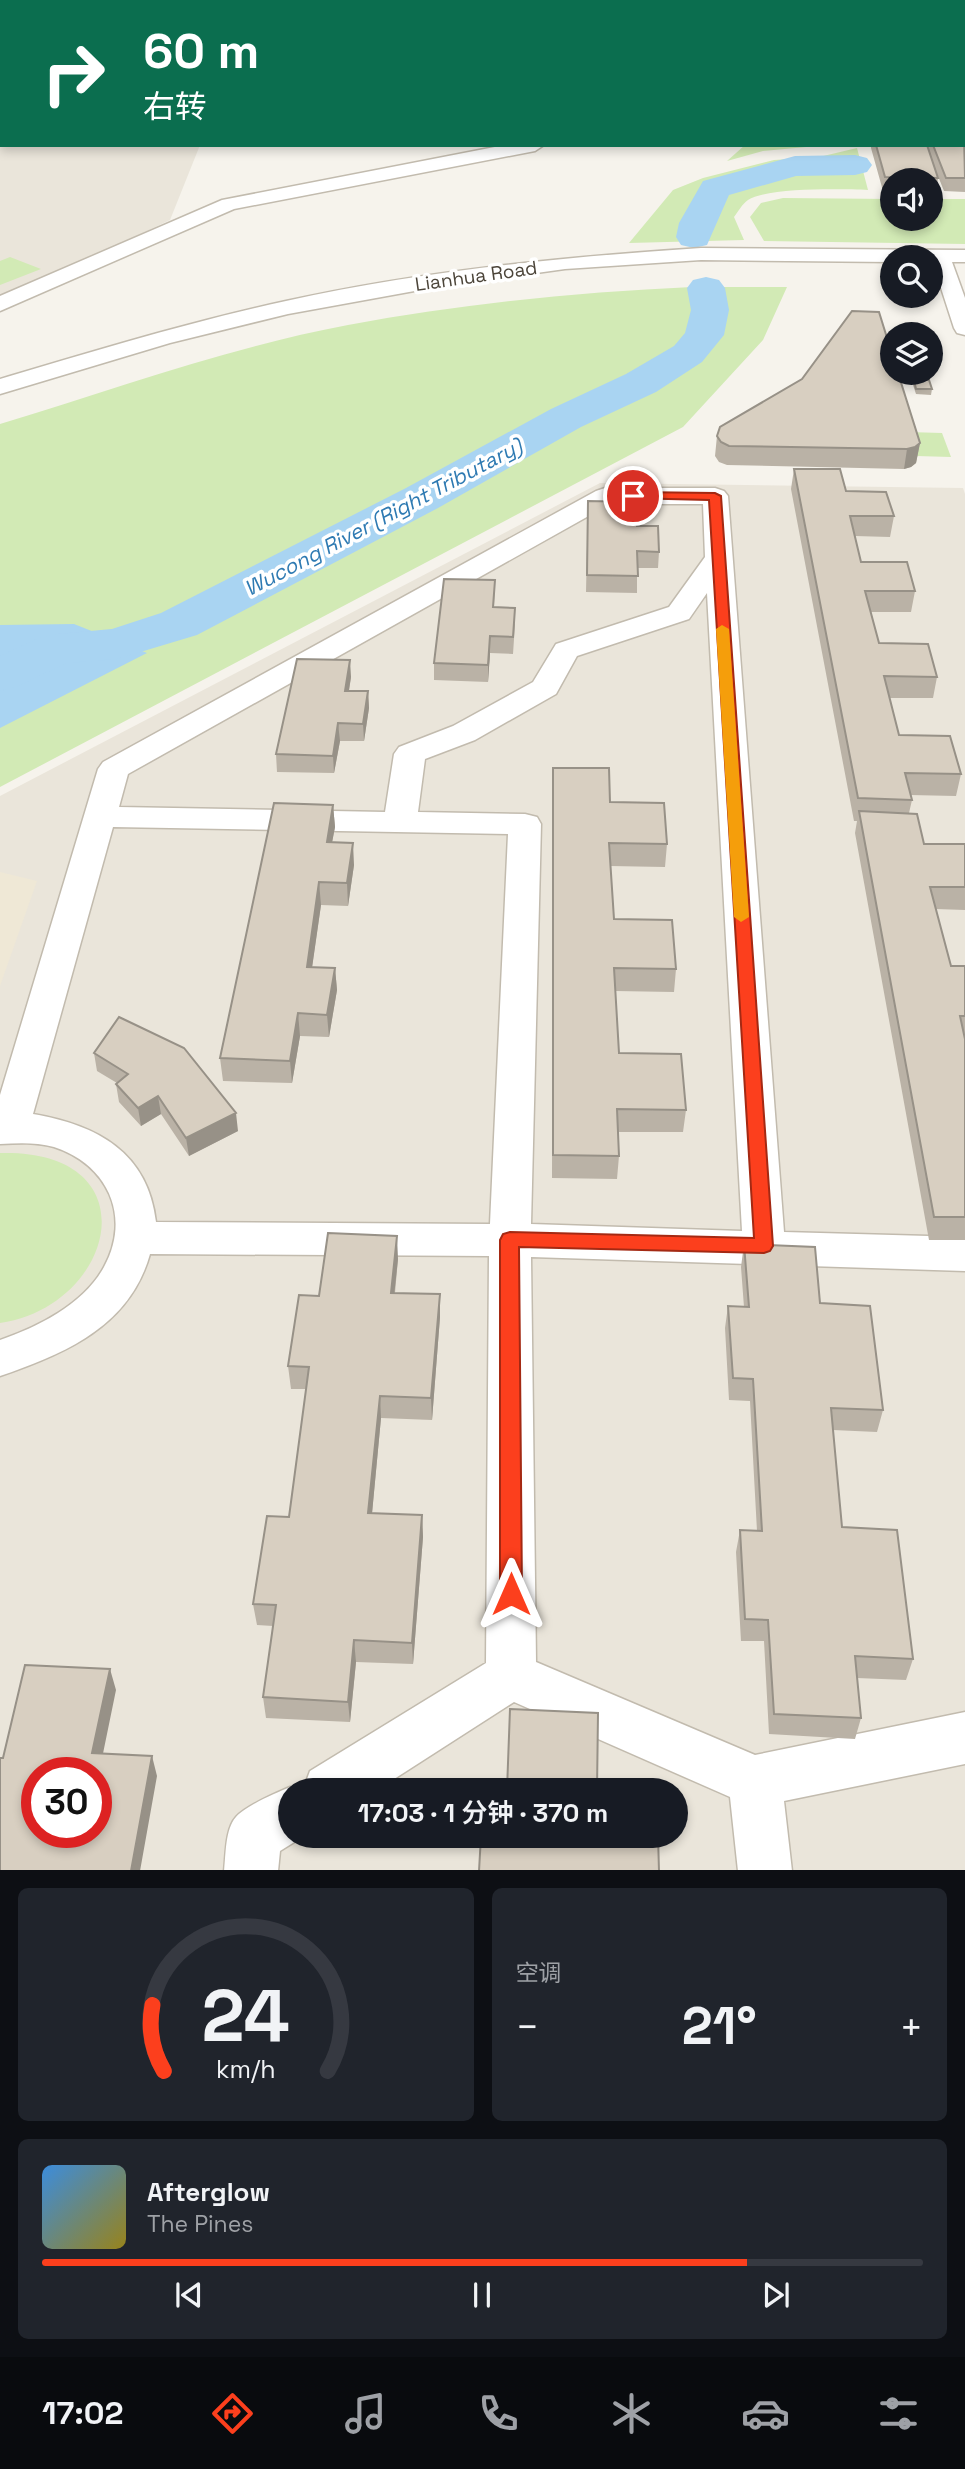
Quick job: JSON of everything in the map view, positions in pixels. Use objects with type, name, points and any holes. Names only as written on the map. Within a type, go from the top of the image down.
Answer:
[{"type":"street","points":[[0,304],[229,204],[525,147]]},
{"type":"street","points":[[0,408],[170,356],[303,322],[464,293],[556,281],[622,266],[759,262],[945,267],[965,257]]},
{"type":"street","points":[[759,262],[880,269]]},
{"type":"street","name":"Lianhua Road","points":[[0,387],[162,338],[288,307],[431,282],[622,266]]},
{"type":"street","points":[[945,267],[965,328]]},
{"type":"street","points":[[0,1357],[42,1344],[87,1317],[120,1280],[136,1238],[136,1204],[120,1171],[93,1146],[55,1131],[5,1128],[114,769],[605,496],[715,496],[764,1246]]},
{"type":"street","points":[[400,822],[410,754],[464,733],[545,688],[566,650],[679,613],[718,559]]},
{"type":"street","points":[[100,817],[524,824],[510,1240],[511,1676]]},
{"type":"street","points":[[136,1238],[510,1240],[965,1254]]},
{"type":"street","points":[[511,1676],[755,1782],[965,1738]]},
{"type":"street","points":[[348,1778],[511,1676]]},
{"type":"street","points":[[755,1782],[765,1870]]},
{"type":"street","points":[[251,1870],[255,1836],[278,1822]]},
{"type":"shaded area","points":[[0,147],[199,147],[170,220],[0,301]]},
{"type":"shaded area","points":[[600,483],[963,488],[965,1870],[0,1870],[0,796]]},
{"type":"shaded area","points":[[0,872],[37,881],[0,986]]},
{"type":"green space","points":[[743,147],[806,147],[763,151],[727,161]]},
{"type":"green space","points":[[857,148],[868,190],[806,190],[772,193],[748,200],[734,217],[744,240],[629,243],[673,190],[703,178],[774,160],[819,157]]},
{"type":"green space","points":[[783,198],[880,199],[880,231],[943,231],[943,199],[965,199],[965,244],[764,241],[750,217],[761,203]]},
{"type":"green space","points":[[10,257],[41,269],[0,285],[0,261]]},
{"type":"green space","points":[[692,287],[787,287],[763,340],[683,427],[0,787],[0,424],[216,357],[348,325],[520,300]]},
{"type":"green space","points":[[908,432],[942,433],[951,457],[916,456]]},
{"type":"green space","points":[[0,1153],[49,1158],[81,1175],[98,1201],[101,1230],[92,1261],[71,1289],[40,1311],[0,1323]]},
{"type":"water","points":[[74,624],[147,653],[0,728],[0,625]]},
{"type":"building","points":[[877,147],[928,147],[935,168],[882,168]]},
{"type":"building","points":[[934,147],[964,147],[965,178],[946,178]]},
{"type":"building","points":[[852,311],[879,312],[882,322],[880,385],[902,385],[920,443],[907,449],[729,446],[721,442],[717,436],[720,427],[802,379]]},
{"type":"building","points":[[915,385],[931,385],[932,389],[916,389]]},
{"type":"building","points":[[794,469],[840,469],[846,491],[886,492],[894,516],[850,516],[861,562],[907,562],[915,591],[865,591],[879,643],[928,644],[937,677],[884,676],[899,735],[950,736],[961,774],[905,773],[912,800],[858,798]]},
{"type":"building","points":[[588,501],[636,502],[637,526],[658,526],[659,552],[637,551],[638,576],[587,575]]},
{"type":"building","points":[[444,579],[495,580],[493,607],[515,608],[513,637],[490,636],[488,665],[434,663]]},
{"type":"building","points":[[297,659],[350,660],[345,691],[368,691],[363,724],[338,723],[333,756],[276,754]]},
{"type":"building","points":[[553,768],[609,768],[610,802],[664,803],[667,844],[609,843],[614,919],[672,920],[676,969],[614,968],[619,1053],[681,1054],[686,1110],[617,1109],[619,1156],[553,1155]]},
{"type":"building","points":[[274,803],[333,805],[327,842],[353,843],[347,883],[319,882],[307,967],[335,968],[327,1015],[298,1013],[290,1061],[220,1058]]},
{"type":"building","points":[[859,811],[917,814],[924,844],[965,844],[965,887],[930,887],[951,966],[965,966],[965,1016],[960,1016],[965,1039],[965,1217],[934,1217]]},
{"type":"building","points":[[119,1017],[184,1048],[236,1113],[186,1138],[158,1096],[138,1108],[116,1084],[128,1074],[94,1053]]},
{"type":"building","points":[[328,1233],[397,1236],[391,1293],[440,1294],[431,1398],[380,1396],[368,1513],[422,1515],[412,1643],[354,1640],[348,1702],[263,1697],[276,1605],[253,1604],[267,1516],[289,1517],[309,1367],[288,1366],[299,1295],[319,1296]]},
{"type":"building","points":[[744,1244],[815,1247],[820,1303],[870,1306],[883,1410],[831,1408],[842,1527],[897,1530],[913,1659],[855,1656],[861,1718],[774,1714],[768,1620],[745,1619],[740,1530],[762,1531],[753,1379],[733,1378],[728,1306],[749,1307]]},
{"type":"building","points":[[25,1665],[110,1669],[92,1753],[152,1756],[131,1870],[0,1870],[0,1758],[3,1758]]},
{"type":"building","points":[[510,1709],[598,1713],[597,1778],[507,1778]]},
{"type":"building","points":[[480,1848],[658,1848],[659,1870],[479,1870]]},
{"type":"waterway","name":"Wucong River (Right Tributary)","points":[[694,237],[697,223],[715,188],[795,166],[855,165]]},
{"type":"waterway","name":"Wucong River (Right Tributary)","points":[[0,675],[57,649],[117,644],[179,624],[422,498],[566,418],[641,383],[688,354],[704,335],[710,310],[706,288]]},
{"type":"slow traffic","points":[[722,629],[741,917]]},
{"type":"route","points":[[511,1594],[510,1240],[764,1246],[715,496],[633,496]]}]
